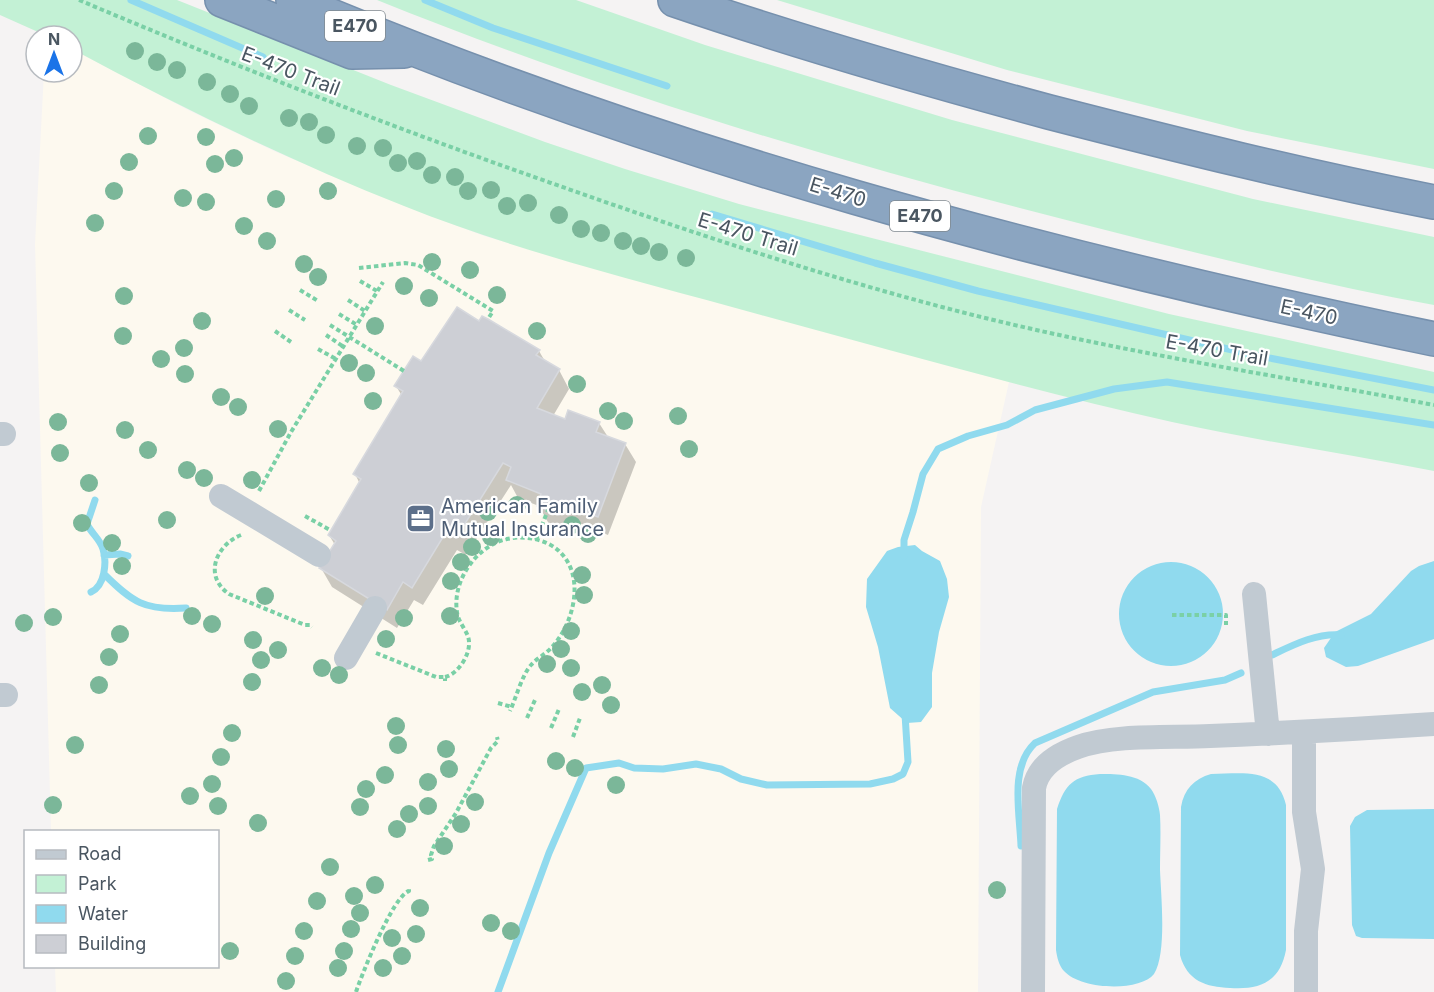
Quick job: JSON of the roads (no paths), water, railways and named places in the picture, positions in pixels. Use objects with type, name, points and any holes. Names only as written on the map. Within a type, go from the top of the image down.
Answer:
[{"type":"highway","points":[[222,0],[352,52],[418,51]]},
{"type":"highway","name":"E-470","points":[[293,0],[418,51],[582,110],[770,172],[878,204],[1138,273],[1434,339]]},
{"type":"highway","points":[[675,0],[870,62],[1004,100],[1251,162],[1434,202]]},
{"type":"lane","points":[[221,496],[319,555]]},
{"type":"lane","points":[[1254,594],[1268,734]]},
{"type":"lane","points":[[346,658],[375,608]]},
{"type":"lane","points":[[1033,992],[1034,788],[1036,777],[1057,757],[1076,748],[1100,742],[1434,724]]},
{"type":"lane","points":[[1304,732],[1304,812],[1313,869],[1306,931],[1306,992]]},
{"type":"water","points":[[915,545],[940,561],[947,579],[949,597],[939,632],[932,673],[932,707],[921,722],[907,723],[890,708],[878,647],[866,607],[867,579],[887,551]]},
{"type":"water","points":[[1434,561],[1434,639],[1358,666],[1346,667],[1326,657],[1324,648],[1335,632],[1371,614],[1411,571]]},
{"type":"water","points":[[1171,562],[1191,566],[1208,577],[1219,594],[1223,614],[1219,634],[1208,651],[1191,662],[1171,666],[1151,662],[1134,651],[1123,634],[1119,614],[1123,594],[1134,577],[1151,566]]},
{"type":"water","points":[[1100,774],[1128,776],[1146,784],[1154,795],[1160,815],[1161,953],[1154,974],[1147,980],[1124,986],[1096,985],[1072,977],[1061,967],[1056,950],[1057,809],[1067,787],[1077,779]]},
{"type":"water","points":[[1211,774],[1246,774],[1266,778],[1281,792],[1286,805],[1286,950],[1274,977],[1251,987],[1221,987],[1205,984],[1187,971],[1180,955],[1181,807],[1187,790],[1200,779]]},
{"type":"water","points":[[1434,809],[1434,939],[1356,936],[1352,925],[1350,826],[1355,817],[1367,810]]},
{"type":"waterway","points":[[131,0],[263,57]]},
{"type":"waterway","points":[[425,0],[493,28],[667,86]]},
{"type":"waterway","points":[[712,214],[978,291],[1254,355],[1434,390]]},
{"type":"waterway","points":[[904,556],[904,540],[923,474],[938,449],[968,436],[1007,425],[1035,410],[1114,389],[1167,382],[1434,425]]},
{"type":"waterway","points":[[91,592],[99,585],[105,567],[102,545],[87,524],[95,500]]},
{"type":"waterway","points":[[104,555],[128,556]]},
{"type":"waterway","points":[[104,574],[123,592],[140,603],[160,608],[186,608]]},
{"type":"waterway","points":[[1272,655],[1314,638],[1341,635]]},
{"type":"waterway","points":[[1021,846],[1018,806],[1019,778],[1027,753],[1035,743],[1153,692],[1225,680],[1241,673]]},
{"type":"waterway","points":[[498,992],[549,853],[586,768],[619,763],[634,768],[663,769],[696,764],[721,769],[741,779],[767,785],[870,784],[893,779],[903,774],[908,762],[905,714]]},
{"type":"place","name":"American Family Mutual Insurance","points":[[420,518]]}]
